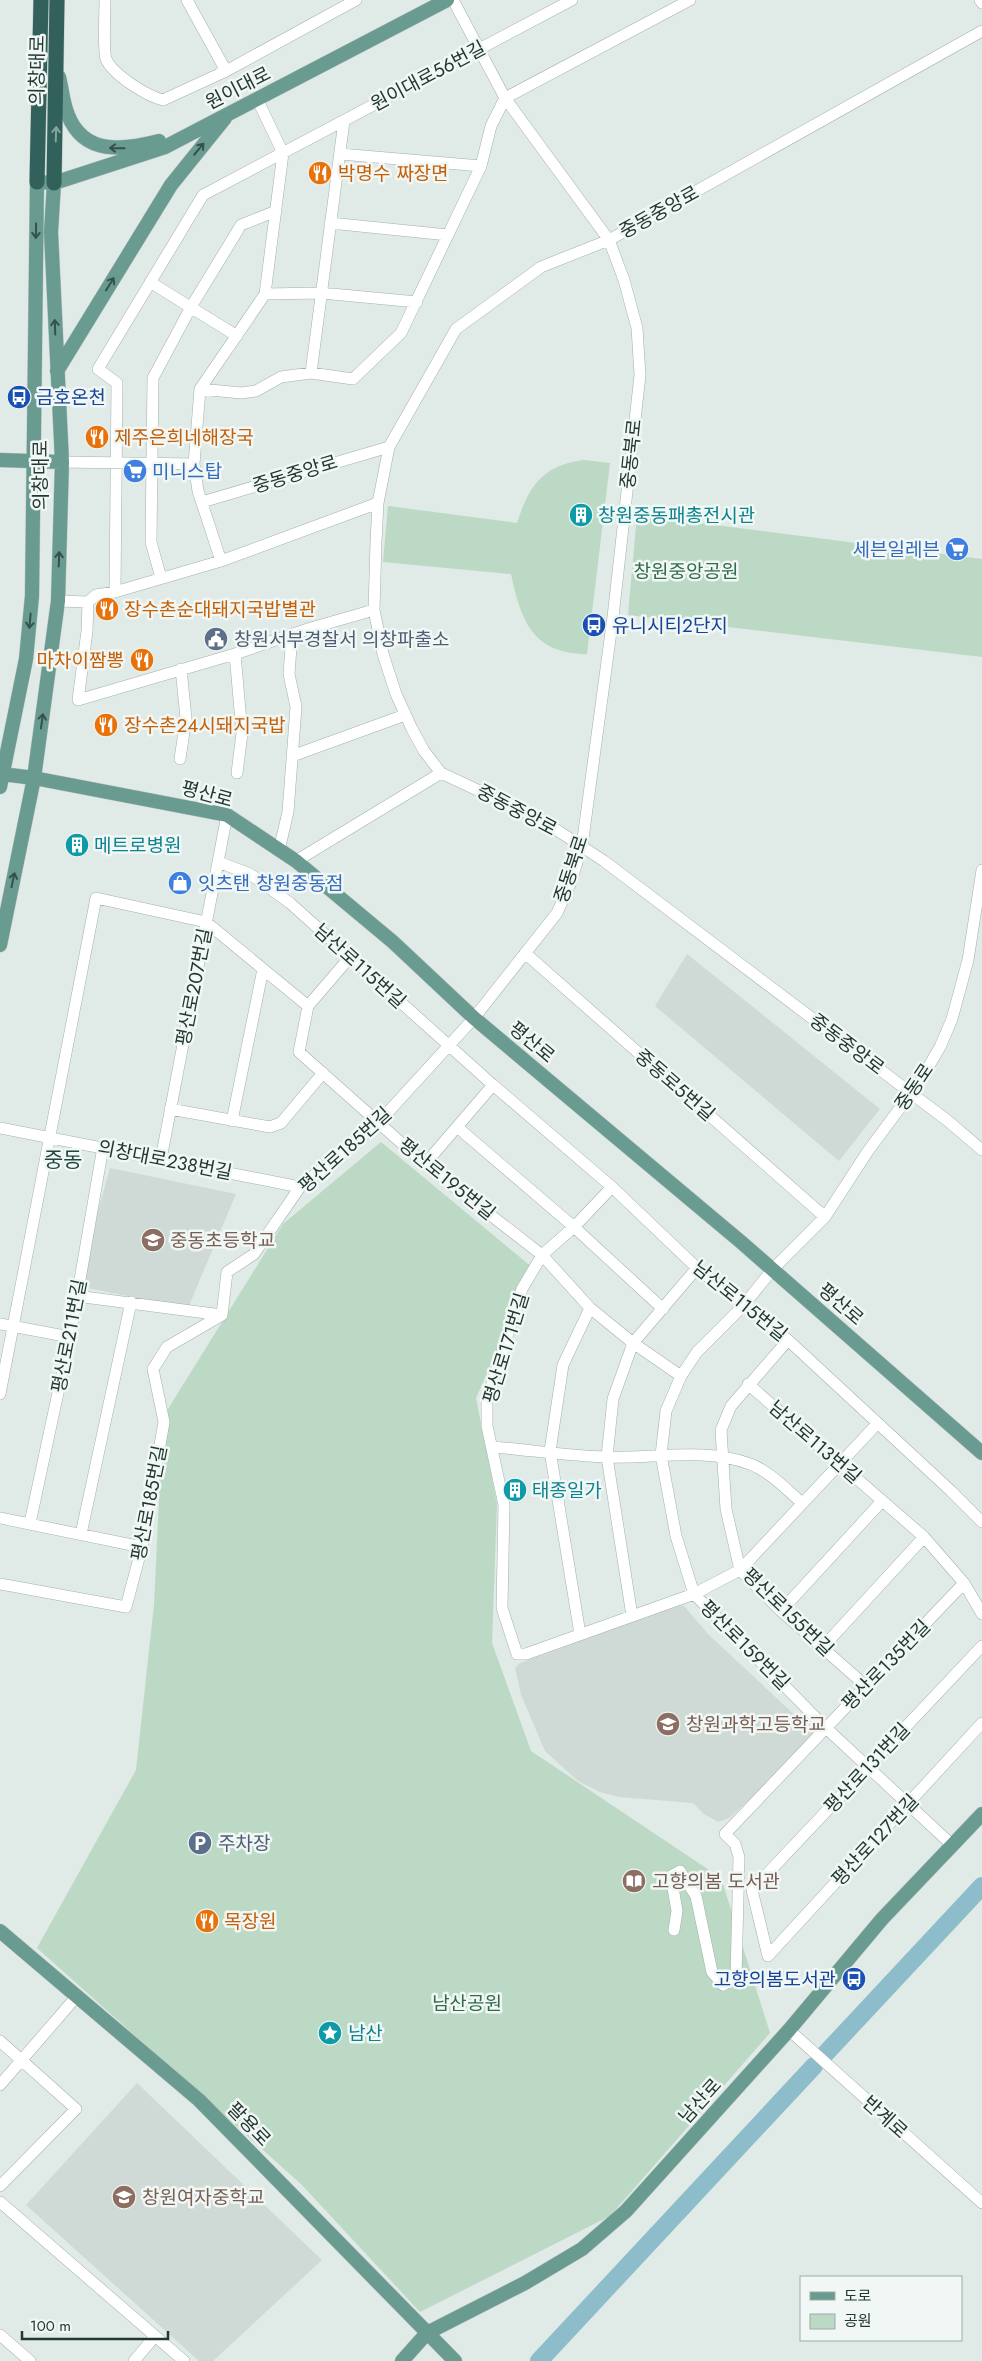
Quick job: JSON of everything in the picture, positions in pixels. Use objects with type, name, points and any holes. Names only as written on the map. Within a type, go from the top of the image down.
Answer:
[{"type":"highway","name":"의창대로","points":[[37,182],[41,0]]},
{"type":"highway","name":"의창대로","points":[[54,183],[58,72],[58,0]]},
{"type":"main road","name":"원이대로","points":[[37,182],[54,183],[165,147],[447,0]]},
{"type":"main road","points":[[58,72],[68,115],[79,134],[100,147],[122,148],[158,141],[229,113]]},
{"type":"main road","points":[[57,370],[171,185],[229,113]]},
{"type":"main road","name":"의창대로","points":[[1,778],[26,659],[32,596],[37,182]]},
{"type":"main road","name":"의창대로","points":[[0,945],[34,778],[58,601],[62,462],[51,232],[54,183]]},
{"type":"main road","points":[[0,460],[62,462]]},
{"type":"main road","name":"평산로","points":[[1,778],[34,778],[227,815],[296,861],[392,942],[474,1018],[773,1269],[982,1453]]},
{"type":"main road","name":"남산로","points":[[402,2361],[427,2333],[525,2283],[582,2249],[626,2211],[789,2030],[882,1920],[982,1814]]},
{"type":"main road","name":"팔용로","points":[[0,1931],[199,2100],[454,2361]]},
{"type":"street","points":[[105,0],[106,59],[118,74],[152,97],[163,100],[226,71],[356,0]]},
{"type":"street","points":[[187,0],[226,71]]},
{"type":"street","name":"중동북로","points":[[454,0],[478,50],[505,98],[609,240],[624,280],[638,328],[640,375],[613,617],[582,846],[571,882],[557,913],[474,1018]]},
{"type":"street","name":"원이대로56번길","points":[[117,463],[117,383],[98,369],[203,195],[572,0]]},
{"type":"street","points":[[200,389],[241,394],[256,391],[280,377],[311,373],[353,379],[401,332],[481,166],[491,126],[505,98],[690,0]]},
{"type":"street","name":"중동중앙로","points":[[982,30],[609,240],[541,268],[456,329],[389,447],[378,503],[374,610],[383,654],[396,694],[424,751],[440,773],[540,819],[582,846],[706,936],[948,1121],[982,1150]]},
{"type":"street","points":[[221,561],[202,502],[194,464],[200,389],[265,294],[283,153],[257,99]]},
{"type":"street","points":[[311,373],[344,121]]},
{"type":"street","points":[[340,154],[481,166]]},
{"type":"street","points":[[161,578],[151,542],[153,378],[191,308],[241,226],[276,211]]},
{"type":"street","points":[[330,223],[448,235]]},
{"type":"street","points":[[150,282],[236,336]]},
{"type":"street","points":[[265,294],[320,293],[417,302]]},
{"type":"street","name":"중동중앙로","points":[[202,502],[389,447]]},
{"type":"street","points":[[62,462],[194,464]]},
{"type":"street","points":[[114,592],[117,463]]},
{"type":"street","points":[[58,601],[88,602],[96,595],[114,592],[221,561],[378,503]]},
{"type":"street","points":[[88,602],[88,631],[78,700],[235,654],[292,634],[374,610]]},
{"type":"street","points":[[279,850],[288,812],[296,706],[289,674],[292,634]]},
{"type":"street","points":[[235,654],[242,733],[238,773]]},
{"type":"street","points":[[180,759],[186,718],[181,669]]},
{"type":"street","points":[[292,756],[405,715]]},
{"type":"street","points":[[296,861],[440,773]]},
{"type":"street","name":"평산로207번길","points":[[161,1159],[227,815]]},
{"type":"street","name":"남산로115번길","points":[[218,862],[250,874],[290,903],[493,1085],[612,1187],[697,1268],[788,1340],[982,1522]]},
{"type":"street","name":"중동로","points":[[773,1269],[825,1217],[868,1151],[911,1094],[940,1047],[952,1019],[968,960],[982,870]]},
{"type":"street","points":[[0,1394],[48,1138],[96,898],[206,922],[308,1006]]},
{"type":"street","name":"중동로5번길","points":[[525,953],[825,1217]]},
{"type":"street","name":"평산로195번길","points":[[350,957],[308,1006],[299,1052],[425,1164],[542,1256],[590,1308],[633,1343],[681,1376]]},
{"type":"street","points":[[232,1121],[263,969]]},
{"type":"street","name":"평산로185번길","points":[[0,1584],[126,1607],[142,1547],[164,1422],[153,1369],[167,1347],[222,1315],[227,1272],[254,1254],[300,1187],[378,1122],[474,1018]]},
{"type":"street","points":[[170,1109],[263,1127],[281,1123],[323,1073]]},
{"type":"street","points":[[425,1164],[493,1085]]},
{"type":"street","points":[[457,1127],[574,1227],[663,1309]]},
{"type":"street","name":"의창대로238번길","points":[[0,1128],[300,1187]]},
{"type":"street","name":"평산로211번길","points":[[30,1523],[70,1337],[103,1148]]},
{"type":"street","name":"평산로171번길","points":[[580,1634],[526,1654],[517,1654],[502,1608],[504,1505],[487,1426],[487,1400],[522,1289],[542,1256],[574,1227],[612,1187]]},
{"type":"street","points":[[632,1616],[607,1457],[613,1400],[633,1343],[697,1268]]},
{"type":"street","name":"평산로159번길","points":[[773,1269],[743,1306],[697,1352],[681,1376],[666,1411],[661,1455],[676,1536],[694,1594],[826,1728],[952,1845]]},
{"type":"street","points":[[76,1296],[222,1315]]},
{"type":"street","points":[[81,1534],[131,1302]]},
{"type":"street","points":[[590,1308],[563,1365],[550,1451],[580,1634],[694,1594],[740,1570],[801,1502],[877,1424]]},
{"type":"street","points":[[0,1324],[70,1337]]},
{"type":"street","name":"평산로155번길","points":[[788,1340],[748,1384],[731,1406],[720,1430],[726,1509],[740,1570],[781,1611],[867,1687]]},
{"type":"street","name":"남산로113번길","points":[[748,1384],[924,1537],[964,1582],[982,1614]]},
{"type":"street","points":[[493,1447],[607,1457],[661,1455],[721,1457],[751,1464],[775,1480],[801,1502]]},
{"type":"street","points":[[781,1611],[882,1501]]},
{"type":"street","points":[[0,1518],[142,1547]]},
{"type":"street","points":[[823,1647],[924,1537]]},
{"type":"street","name":"평산로135번길","points":[[674,1930],[677,1911],[671,1876],[680,1871],[696,1896],[712,1972],[723,1985],[736,1977],[739,1857],[735,1844],[725,1834],[867,1687],[964,1582]]},
{"type":"street","name":"평산로131번길","points":[[768,1956],[752,1890],[982,1646]]},
{"type":"street","name":"평산로127번길","points":[[768,1956],[982,1723]]},
{"type":"street","points":[[0,2085],[77,1996]]},
{"type":"street","name":"반계로","points":[[789,2030],[982,2203]]},
{"type":"street","points":[[0,2040],[76,2109],[0,2186]]},
{"type":"street","points":[[0,2202],[184,2361]]},
{"type":"street","points":[[0,2335],[30,2361]]},
{"type":"street","points":[[134,2361],[155,2336]]},
{"type":"shaded area","points":[[687,954],[880,1109],[839,1161],[655,1006]]},
{"type":"shaded area","name":"중동초등학교","points":[[110,1168],[236,1194],[188,1308],[77,1286]]},
{"type":"shaded area","name":"창원과학고등학교","points":[[678,1605],[684,1606],[709,1635],[815,1734],[793,1760],[729,1818],[718,1822],[704,1814],[693,1803],[619,1797],[600,1792],[578,1781],[545,1751],[521,1695],[515,1668],[520,1663]]},
{"type":"shaded area","points":[[137,2083],[322,2260],[213,2361],[199,2361],[26,2205]]},
{"type":"green space","points":[[584,460],[610,463],[587,654],[553,648],[541,641],[525,620],[519,606],[511,574],[383,562],[388,506],[517,523],[533,488],[548,472],[570,463]]},
{"type":"green space","name":"창원중앙공원","points":[[637,515],[982,559],[982,657],[628,615]]},
{"type":"green space","name":"남산공원","points":[[381,1142],[533,1268],[476,1398],[497,1504],[492,1643],[531,1751],[721,1878],[770,2033],[610,2216],[420,2312],[301,2184],[37,1948],[136,1770],[154,1605],[163,1417],[283,1224]]},
{"type":"waterway","points":[[826,2053],[982,1886]]},
{"type":"waterway","points":[[539,2361],[814,2066]]},
{"type":"place","name":"박명수 짜장면","points":[[320,173]]},
{"type":"place","name":"금호온천","points":[[19,397]]},
{"type":"place","name":"제주은희네해장국","points":[[97,437]]},
{"type":"place","name":"미니스탑","points":[[135,471]]},
{"type":"place","name":"창원중동패총전시관","points":[[581,515]]},
{"type":"place","name":"세븐일레븐","points":[[957,549]]},
{"type":"place","name":"장수촌순대돼지국밥별관","points":[[107,609]]},
{"type":"place","name":"유니시티2단지","points":[[594,625]]},
{"type":"place","name":"창원서부경찰서 의창파출소","points":[[216,639]]},
{"type":"place","name":"마차이짬뽕","points":[[142,660]]},
{"type":"place","name":"장수촌24시돼지국밥","points":[[106,725]]},
{"type":"place","name":"메트로병원","points":[[77,845]]},
{"type":"place","name":"잇츠탠 창원중동점","points":[[180,883]]},
{"type":"place","name":"중동초등학교","points":[[153,1240]]},
{"type":"place","name":"태종일가","points":[[515,1490]]},
{"type":"place","name":"창원과학고등학교","points":[[668,1724]]},
{"type":"place","name":"주차장","points":[[200,1843]]},
{"type":"place","name":"고향의봄 도서관","points":[[634,1881]]},
{"type":"place","name":"목장원","points":[[207,1921]]},
{"type":"place","name":"고향의봄도서관","points":[[854,1979]]},
{"type":"place","name":"남산","points":[[330,2033]]},
{"type":"place","name":"창원여자중학교","points":[[124,2197]]},
{"type":"district","name":"중동","points":[[63,1160]]}]
